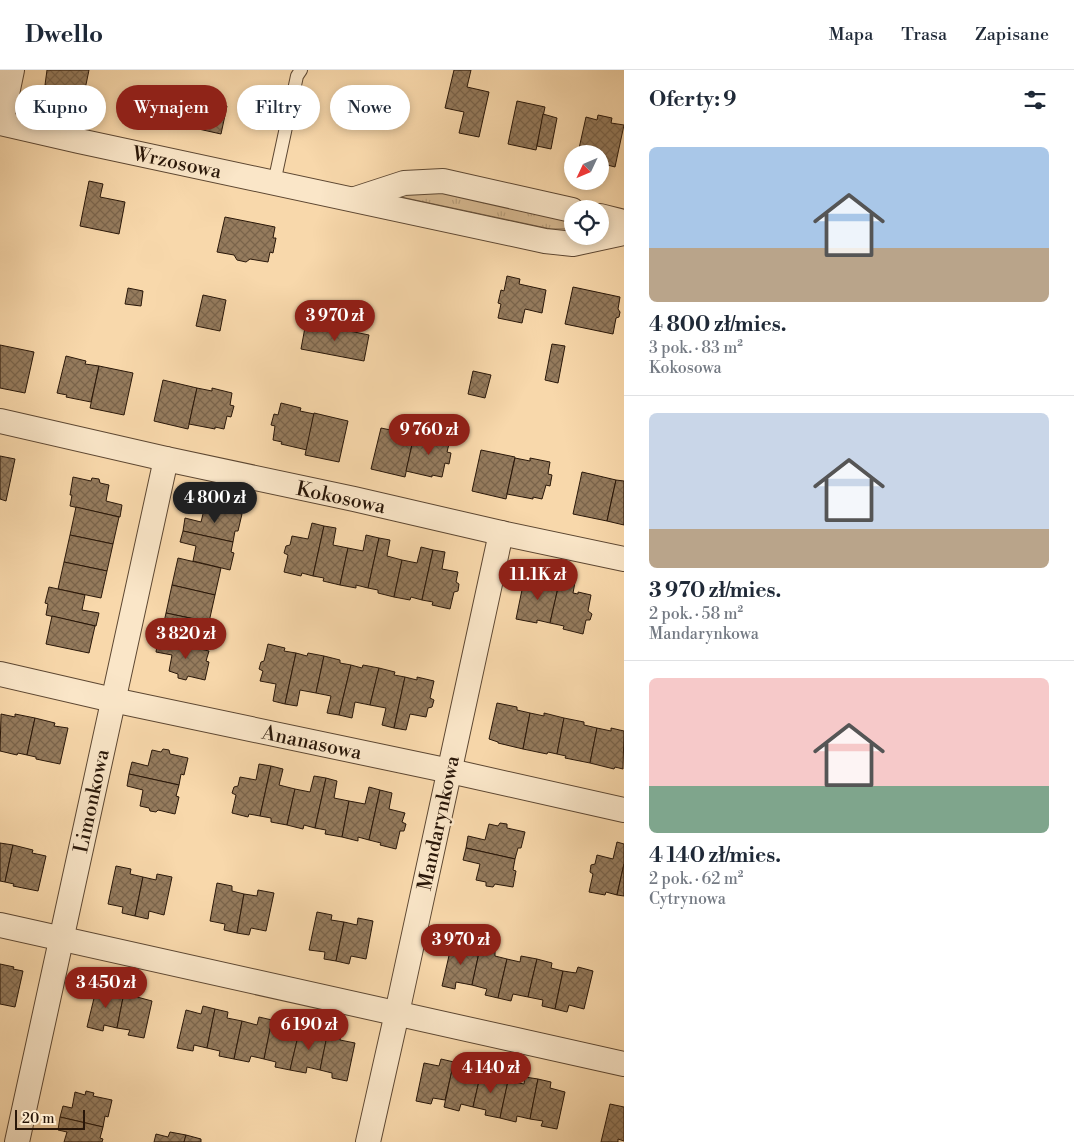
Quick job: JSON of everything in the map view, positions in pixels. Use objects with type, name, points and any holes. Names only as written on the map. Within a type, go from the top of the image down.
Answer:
[{"type":"street","points":[[0,123],[12,70]]},
{"type":"street","name":"Wrzosowa","points":[[0,123],[554,242],[572,244],[624,233]]},
{"type":"street","points":[[354,200],[404,183],[443,181],[564,208]]},
{"type":"street","points":[[609,218],[624,222]]},
{"type":"street","name":"Kokosowa","points":[[0,421],[624,559]]},
{"type":"street","name":"Limonkowa","points":[[16,1142],[166,459]]},
{"type":"street","name":"Mandarynkowa","points":[[368,1142],[501,533]]},
{"type":"street","name":"Ananasowa","points":[[0,674],[113,700],[450,770],[624,810]]},
{"type":"street","points":[[0,925],[624,1064]]},
{"type":"lane","points":[[274,183],[298,76],[301,70]]},
{"type":"green space","points":[[428,189],[564,216],[564,229],[551,229],[400,196]]},
{"type":"building","points":[[47,70],[89,70],[86,85],[45,85]]},
{"type":"building","points":[[454,70],[471,70],[467,87],[489,92],[479,137],[459,133],[464,112],[445,108]]},
{"type":"building","points":[[517,101],[545,107],[536,150],[508,144]]},
{"type":"building","points":[[543,114],[557,118],[551,149],[537,146]]},
{"type":"building","points":[[598,115],[612,118],[611,123],[624,125],[615,167],[609,165],[609,145],[580,145],[586,117],[597,120]]},
{"type":"building","points":[[203,130],[222,130],[221,134]]},
{"type":"building","points":[[89,181],[103,184],[100,197],[125,202],[119,234],[80,226]]},
{"type":"building","points":[[225,217],[275,227],[273,238],[276,238],[273,253],[270,252],[268,262],[250,259],[246,262],[237,260],[234,255],[217,252]]},
{"type":"building","points":[[507,276],[520,279],[519,284],[546,290],[542,313],[525,309],[522,323],[498,318],[501,304],[498,303],[501,290],[504,291]]},
{"type":"building","points":[[573,287],[620,297],[618,309],[620,312],[619,317],[616,318],[613,334],[565,324]]},
{"type":"building","points":[[128,288],[143,291],[141,306],[125,304]]},
{"type":"building","points":[[203,295],[226,300],[220,331],[196,326]]},
{"type":"building","points":[[306,322],[369,335],[364,361],[301,349]]},
{"type":"building","points":[[552,344],[565,346],[558,383],[545,380]]},
{"type":"building","points":[[0,345],[34,352],[25,393],[0,388]]},
{"type":"building","points":[[66,356],[86,361],[85,364],[99,366],[91,402],[66,397],[67,395],[57,393]]},
{"type":"building","points":[[99,366],[133,373],[124,415],[90,408]]},
{"type":"building","points":[[473,371],[491,375],[485,398],[468,394]]},
{"type":"building","points":[[163,380],[197,388],[188,429],[154,421]]},
{"type":"building","points":[[197,388],[212,391],[212,388],[232,393],[230,405],[234,406],[231,417],[227,416],[224,429],[189,424]]},
{"type":"building","points":[[281,403],[301,408],[300,411],[314,414],[307,450],[281,444],[282,442],[273,440],[275,426],[271,425],[274,414],[278,415]]},
{"type":"building","points":[[314,413],[348,421],[339,462],[305,455]]},
{"type":"building","points":[[381,428],[414,435],[405,477],[371,469]]},
{"type":"building","points":[[414,436],[429,439],[430,436],[450,440],[447,452],[451,453],[449,464],[445,463],[442,477],[432,475],[432,477],[406,471]]},
{"type":"building","points":[[481,450],[515,457],[506,499],[472,491]]},
{"type":"building","points":[[0,456],[15,459],[6,501],[0,499]]},
{"type":"building","points":[[515,458],[530,461],[530,458],[550,462],[548,474],[552,475],[550,486],[546,485],[542,499],[507,494]]},
{"type":"building","points":[[582,472],[616,480],[607,521],[573,514]]},
{"type":"building","points":[[73,477],[91,481],[92,478],[99,479],[100,483],[109,485],[106,501],[122,505],[120,517],[70,506]]},
{"type":"building","points":[[616,480],[624,481],[624,525],[607,521]]},
{"type":"building","points":[[217,504],[224,506],[225,510],[242,514],[233,542],[183,531],[185,518],[201,522],[205,506],[215,508]]},
{"type":"building","points":[[76,507],[119,517],[113,544],[70,535]]},
{"type":"building","points":[[312,523],[324,526],[313,576],[302,573],[301,576],[284,572],[288,555],[284,553],[286,546],[290,545],[292,536],[308,539]]},
{"type":"building","points":[[324,526],[336,528],[333,545],[348,548],[340,585],[323,581],[324,578],[313,576]]},
{"type":"building","points":[[183,531],[233,542],[231,552],[234,553],[230,570],[193,561],[196,546],[180,542]]},
{"type":"building","points":[[70,535],[113,544],[107,571],[64,562]]},
{"type":"building","points":[[366,535],[379,538],[368,588],[356,585],[356,588],[340,585],[348,548],[363,551]]},
{"type":"building","points":[[379,538],[390,540],[387,556],[402,560],[394,597],[368,588]]},
{"type":"building","points":[[421,547],[433,550],[422,600],[411,597],[410,600],[394,597],[402,560],[417,563]]},
{"type":"building","points":[[433,550],[445,552],[442,569],[458,572],[456,582],[459,584],[458,591],[454,592],[450,609],[432,605],[433,602],[422,600]]},
{"type":"building","points":[[178,558],[221,568],[215,595],[172,585]]},
{"type":"building","points":[[64,562],[107,571],[101,598],[58,589]]},
{"type":"building","points":[[545,576],[560,579],[550,623],[537,620],[537,623],[516,619],[524,580],[543,586]]},
{"type":"building","points":[[560,579],[575,582],[573,593],[578,594],[578,592],[591,595],[588,611],[592,614],[590,620],[586,620],[583,634],[563,629],[564,626],[550,623]]},
{"type":"building","points":[[172,585],[215,595],[209,622],[166,613]]},
{"type":"building","points":[[49,587],[85,595],[82,610],[99,613],[96,626],[46,615],[48,604],[45,603]]},
{"type":"building","points":[[166,613],[209,622],[203,649],[160,640]]},
{"type":"building","points":[[52,616],[95,626],[89,653],[46,644]]},
{"type":"building","points":[[158,640],[209,651],[206,661],[209,662],[205,680],[188,676],[186,680],[178,678],[178,674],[169,671],[172,655],[156,652]]},
{"type":"building","points":[[268,644],[285,648],[284,651],[296,653],[285,704],[273,701],[276,684],[260,681],[263,671],[259,669],[261,662],[264,661]]},
{"type":"building","points":[[296,653],[307,656],[308,653],[324,656],[316,693],[300,690],[297,706],[285,704]]},
{"type":"building","points":[[324,656],[340,660],[340,663],[351,665],[339,715],[327,713],[331,696],[316,693]]},
{"type":"building","points":[[351,665],[362,668],[363,665],[379,668],[370,705],[355,702],[352,718],[339,715]]},
{"type":"building","points":[[379,668],[395,672],[394,675],[405,677],[394,728],[382,725],[386,708],[370,705]]},
{"type":"building","points":[[405,677],[417,680],[417,677],[434,681],[430,698],[434,700],[432,707],[428,708],[426,717],[410,714],[406,730],[394,728]]},
{"type":"building","points":[[497,703],[517,707],[517,710],[530,713],[523,749],[489,739]]},
{"type":"building","points":[[530,713],[544,716],[544,713],[564,718],[557,754],[523,749]]},
{"type":"building","points":[[1,714],[15,717],[15,714],[35,718],[27,755],[0,751]]},
{"type":"building","points":[[35,718],[55,723],[54,726],[68,728],[60,764],[27,755]]},
{"type":"building","points":[[564,718],[584,722],[584,725],[597,728],[590,763],[565,758],[566,756],[557,754]]},
{"type":"building","points":[[597,728],[611,731],[611,728],[624,731],[623,769],[615,767],[614,769],[590,763]]},
{"type":"building","points":[[163,749],[169,750],[170,754],[188,758],[184,775],[181,774],[179,785],[129,774],[132,762],[148,766],[152,750],[161,752]]},
{"type":"building","points":[[259,764],[271,766],[260,816],[249,814],[248,817],[232,813],[236,795],[232,793],[234,787],[238,786],[240,777],[256,780]]},
{"type":"building","points":[[271,766],[283,769],[279,785],[295,789],[287,825],[271,822],[271,818],[260,816]]},
{"type":"building","points":[[129,774],[179,785],[176,796],[179,797],[175,814],[158,810],[156,812],[150,811],[149,808],[140,806],[143,790],[127,786]]},
{"type":"building","points":[[314,776],[326,778],[315,828],[304,825],[303,829],[287,825],[295,789],[310,792]]},
{"type":"building","points":[[326,778],[337,781],[334,798],[349,801],[342,837],[325,834],[326,830],[315,828]]},
{"type":"building","points":[[369,787],[380,790],[369,840],[358,837],[358,841],[342,837],[349,801],[365,804]]},
{"type":"building","points":[[380,790],[392,793],[389,809],[405,813],[402,822],[406,824],[404,831],[400,831],[396,849],[369,840]]},
{"type":"building","points":[[500,823],[507,824],[507,828],[525,832],[521,848],[518,848],[515,859],[466,848],[468,836],[485,840],[489,824],[498,826]]},
{"type":"building","points":[[617,842],[624,844],[624,864],[617,895],[606,892],[605,895],[589,892],[593,874],[590,872],[591,865],[595,864],[597,855],[613,859]]},
{"type":"building","points":[[0,843],[13,845],[5,882],[0,881]]},
{"type":"building","points":[[13,845],[33,850],[32,853],[46,856],[38,891],[13,886],[14,884],[5,882]]},
{"type":"building","points":[[466,848],[515,859],[513,870],[516,871],[513,887],[495,884],[493,887],[486,886],[486,882],[476,880],[480,864],[463,860]]},
{"type":"building","points":[[624,864],[624,896],[617,895]]},
{"type":"building","points":[[116,866],[131,869],[130,874],[143,877],[135,916],[122,913],[123,907],[108,904]]},
{"type":"building","points":[[157,874],[172,877],[164,915],[149,911],[148,919],[135,916],[143,877],[156,880]]},
{"type":"building","points":[[217,883],[232,886],[232,891],[244,894],[237,933],[224,930],[225,924],[210,921]]},
{"type":"building","points":[[258,890],[274,893],[266,931],[251,928],[249,935],[237,933],[244,894],[257,896]]},
{"type":"building","points":[[317,912],[332,915],[331,920],[344,922],[336,961],[324,959],[325,952],[309,950]]},
{"type":"building","points":[[358,918],[373,921],[366,959],[351,956],[349,964],[336,961],[344,922],[357,925]]},
{"type":"building","points":[[465,944],[480,948],[472,985],[456,982],[455,989],[442,986],[451,947],[464,950]]},
{"type":"building","points":[[480,948],[495,951],[495,956],[507,959],[498,998],[485,995],[487,989],[472,985]]},
{"type":"building","points":[[521,956],[537,959],[528,997],[513,994],[511,1001],[498,998],[507,959],[520,962]]},
{"type":"building","points":[[537,959],[552,963],[551,968],[563,971],[555,1009],[542,1006],[543,1000],[528,997]]},
{"type":"building","points":[[0,964],[23,971],[15,1007],[0,1004]]},
{"type":"building","points":[[578,967],[593,971],[584,1009],[569,1005],[567,1012],[555,1009],[563,971],[576,973]]},
{"type":"building","points":[[112,986],[125,988],[117,1028],[104,1025],[103,1031],[87,1027],[96,990],[111,993]]},
{"type":"building","points":[[125,988],[138,991],[137,997],[152,1001],[144,1038],[128,1035],[130,1030],[117,1028]]},
{"type":"building","points":[[203,1006],[215,1009],[207,1048],[194,1045],[193,1051],[177,1048],[186,1010],[201,1014]]},
{"type":"building","points":[[215,1009],[228,1012],[227,1018],[242,1021],[234,1059],[219,1056],[220,1051],[207,1048]]},
{"type":"building","points":[[259,1017],[272,1020],[264,1059],[251,1056],[249,1062],[234,1059],[242,1021],[257,1025]]},
{"type":"building","points":[[272,1020],[285,1023],[283,1029],[299,1032],[290,1070],[275,1067],[276,1062],[264,1059]]},
{"type":"building","points":[[315,1028],[328,1031],[320,1070],[307,1067],[306,1073],[290,1070],[299,1032],[314,1036]]},
{"type":"building","points":[[328,1031],[341,1034],[340,1040],[355,1043],[347,1081],[332,1078],[332,1073],[320,1070]]},
{"type":"building","points":[[441,1059],[454,1062],[445,1100],[433,1098],[431,1104],[416,1101],[424,1063],[439,1066]]},
{"type":"building","points":[[469,1066],[482,1068],[473,1107],[461,1104],[459,1111],[444,1107],[452,1070],[467,1073]]},
{"type":"building","points":[[482,1068],[495,1071],[493,1077],[508,1081],[500,1118],[485,1115],[486,1110],[473,1107]]},
{"type":"building","points":[[525,1077],[538,1079],[530,1119],[517,1116],[516,1122],[500,1118],[508,1081],[524,1084]]},
{"type":"building","points":[[538,1079],[551,1082],[550,1088],[565,1092],[557,1129],[541,1126],[543,1121],[530,1119]]},
{"type":"building","points":[[86,1091],[94,1093],[93,1096],[112,1100],[108,1117],[105,1116],[103,1127],[60,1117],[63,1106],[72,1108],[75,1092],[85,1095]]},
{"type":"building","points":[[610,1104],[624,1107],[624,1141],[618,1139],[618,1142],[601,1142]]},
{"type":"building","points":[[60,1117],[103,1127],[100,1138],[103,1139],[102,1142],[64,1142],[67,1132],[58,1130]]},
{"type":"building","points":[[170,1132],[186,1135],[184,1142],[154,1142],[156,1134],[168,1137]]},
{"type":"building","points":[[186,1135],[201,1139],[201,1142],[184,1142]]}]
